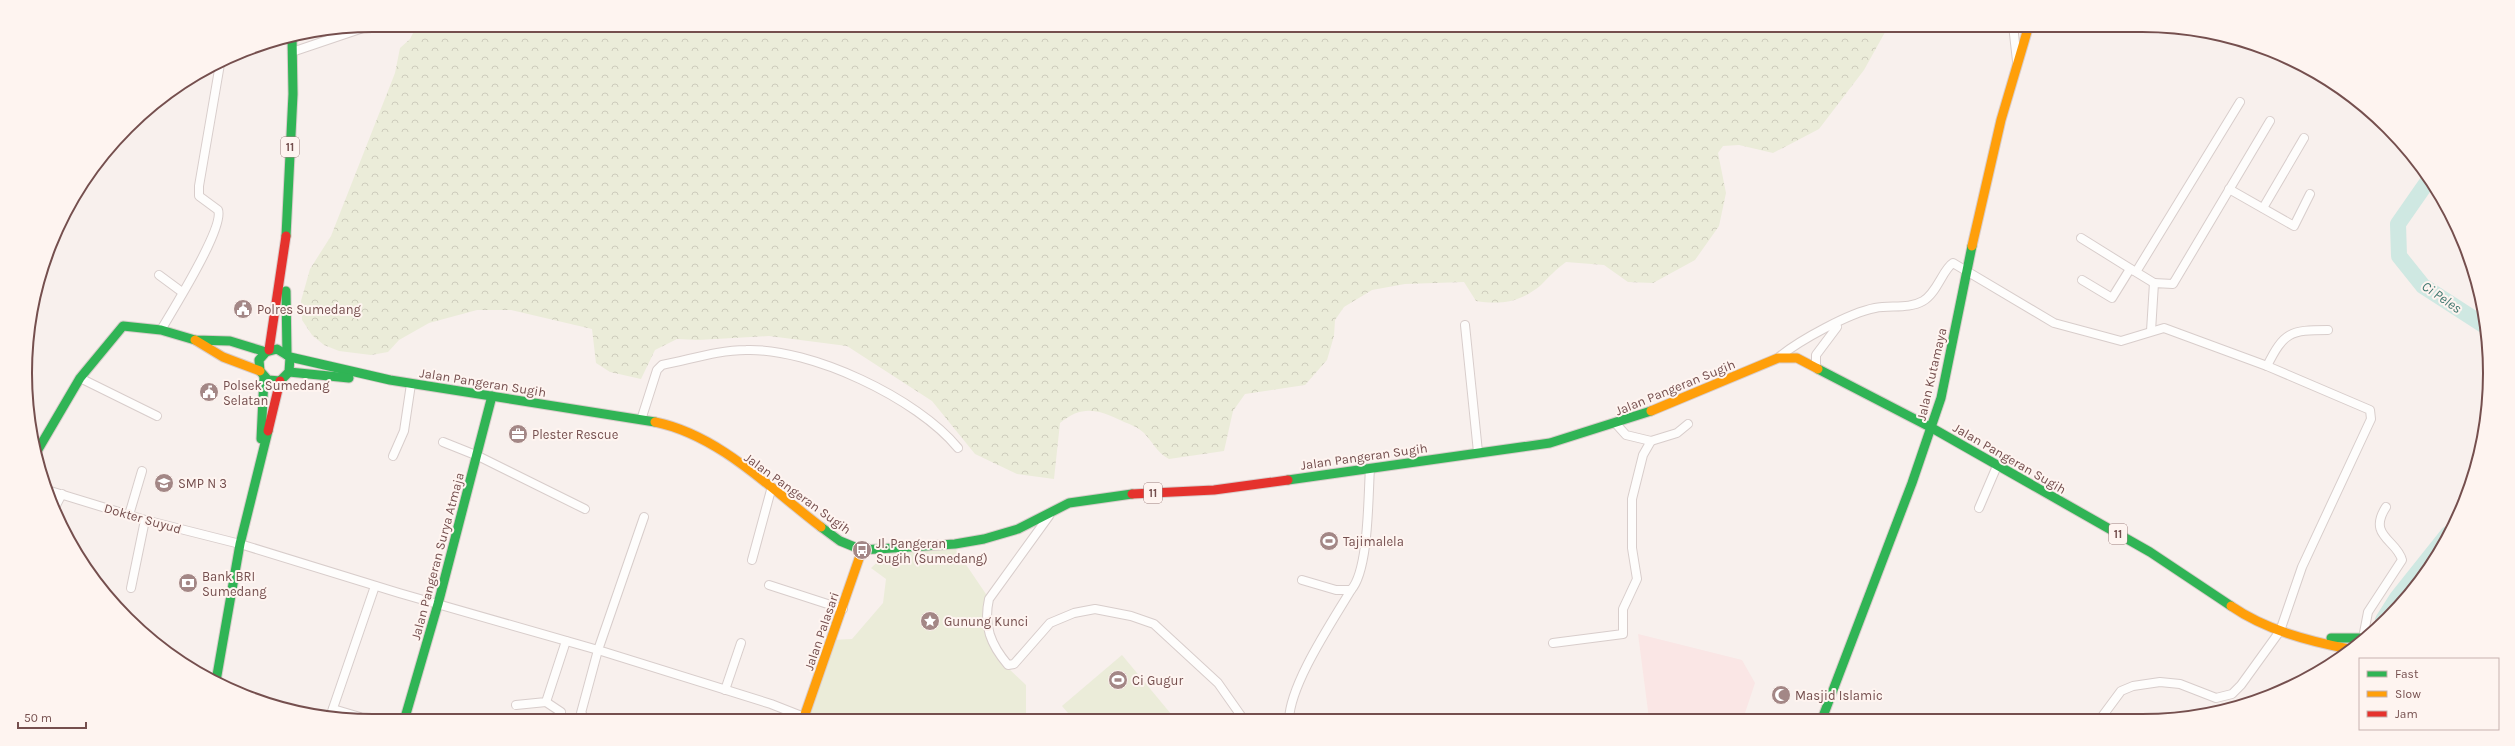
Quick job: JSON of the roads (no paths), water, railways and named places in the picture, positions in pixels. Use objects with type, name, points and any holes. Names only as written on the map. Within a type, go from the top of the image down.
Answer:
[{"type":"main road","name":"Jalan Kutamaya","points":[[1824,714],[1932,428],[1948,370],[1966,270],[2001,120],[2027,32]]},
{"type":"main road","name":"11","points":[[262,374],[260,360],[267,351],[284,258],[293,94],[291,43]]},
{"type":"main road","name":"11","points":[[284,258],[290,372],[372,381],[390,380]]},
{"type":"main road","points":[[40,446],[80,378],[118,330],[123,326],[135,326],[161,330],[195,340],[230,341],[267,351]]},
{"type":"main road","points":[[195,340],[223,358],[262,374],[272,381],[280,380],[290,372]]},
{"type":"main road","name":"11","points":[[267,351],[281,350],[289,356],[390,380]]},
{"type":"main road","name":"Jalan Pangeran Sugih","points":[[390,380],[667,425],[694,435],[840,541],[862,550],[955,544],[984,539],[1018,529],[1053,510],[1086,498],[1214,490],[1550,443],[1617,425],[1778,358],[1797,358],[1932,428],[2150,552],[2251,620],[2302,638]]},
{"type":"main road","points":[[258,470],[262,374]]},
{"type":"main road","points":[[217,676],[240,544],[280,380]]},
{"type":"main road","name":"Jalan Pangeran Surya Atmaja","points":[[406,714],[438,604],[478,456],[492,396]]},
{"type":"main road","name":"Jalan Palasari","points":[[805,714],[843,609],[862,550]]},
{"type":"main road","name":"11","points":[[2302,638],[2357,638]]},
{"type":"main road","name":"11","points":[[2302,638],[2344,648]]},
{"type":"street","points":[[2014,32],[2017,68]]},
{"type":"street","points":[[292,52],[347,33]]},
{"type":"street","points":[[161,330],[207,248],[219,214],[218,210],[199,196],[199,186],[219,69]]},
{"type":"street","points":[[2082,280],[2112,298],[2133,271],[2240,102]]},
{"type":"street","points":[[2081,238],[2154,283],[2173,284],[2270,121]]},
{"type":"street","points":[[2263,208],[2304,138]]},
{"type":"street","points":[[2229,189],[2294,226],[2310,194]]},
{"type":"street","points":[[1778,358],[1796,345],[1856,313],[1876,308],[1914,305],[1925,300],[1941,282],[1952,263],[2054,323],[2121,341],[2164,328],[2267,366],[2370,410],[2372,415],[2302,567],[2280,631],[2241,686],[2232,694],[2216,698],[2180,684],[2145,683],[2122,691],[2104,714]]},
{"type":"street","points":[[158,275],[182,292]]},
{"type":"street","points":[[2151,331],[2154,283]]},
{"type":"street","points":[[1816,367],[1815,358],[1818,352],[1841,322]]},
{"type":"street","points":[[1465,325],[1478,452]]},
{"type":"street","points":[[2267,366],[2278,344],[2293,333],[2306,330],[2328,330]]},
{"type":"street","points":[[641,420],[657,370],[662,365],[744,350],[774,351],[810,358],[848,374],[923,415],[946,434],[958,448]]},
{"type":"street","points":[[80,378],[157,416]]},
{"type":"street","points":[[393,456],[404,431],[411,384]]},
{"type":"street","points":[[1617,425],[1626,435],[1651,441],[1676,433],[1688,424]]},
{"type":"street","points":[[1554,643],[1623,634],[1623,609],[1637,578],[1632,548],[1632,499],[1643,455],[1651,441]]},
{"type":"street","points":[[443,442],[478,456],[585,509]]},
{"type":"street","points":[[1979,508],[1997,466]]},
{"type":"street","points":[[1289,714],[1302,676],[1357,582],[1362,563],[1370,468]]},
{"type":"street","points":[[128,515],[142,471]]},
{"type":"street","points":[[752,560],[771,490]]},
{"type":"street","name":"Dokter Suyud","points":[[53,492],[145,520],[240,544],[375,586],[598,650],[725,690],[790,714]]},
{"type":"street","points":[[58,502],[62,494]]},
{"type":"street","points":[[2365,631],[2368,612],[2401,565],[2402,560],[2382,531],[2380,518],[2386,507]]},
{"type":"street","points":[[1053,510],[1036,538],[989,599],[986,612],[990,639],[995,650],[1008,664],[1014,664],[1050,623],[1074,614],[1095,609],[1131,616],[1154,624],[1218,683],[1240,714]]},
{"type":"street","points":[[581,714],[598,650],[644,517]]},
{"type":"street","points":[[131,588],[145,520]]},
{"type":"street","points":[[1302,580],[1336,590],[1351,590]]},
{"type":"street","points":[[769,585],[843,609]]},
{"type":"street","points":[[332,711],[375,586]]},
{"type":"street","points":[[546,702],[566,641]]},
{"type":"street","points":[[725,690],[741,643]]},
{"type":"street","points":[[516,705],[546,702],[561,712]]},
{"type":"street","points":[[333,708],[347,713]]},
{"type":"waterway","name":"Ci Peles","points":[[2426,184],[2398,224],[2399,256],[2423,286],[2479,322]]},
{"type":"waterway","name":"Ci Peles","points":[[2395,601],[2427,560]]},
{"type":"place","name":"Polres Sumedang","points":[[243,309]]},
{"type":"place","name":"Polsek Sumedang Selatan","points":[[209,392]]},
{"type":"place","name":"Plester Rescue","points":[[518,434]]},
{"type":"place","name":"SMP N 3","points":[[164,483]]},
{"type":"place","name":"Tajimalela","points":[[1329,541]]},
{"type":"place","name":"Jl. Pangeran Sugih (Sumedang)","points":[[862,550]]},
{"type":"place","name":"Bank BRI Sumedang","points":[[188,583]]},
{"type":"place","name":"Gunung Kunci","points":[[930,621]]},
{"type":"place","name":"Ci Gugur","points":[[1118,680]]},
{"type":"place","name":"Masjid Islamic","points":[[1781,695]]}]
